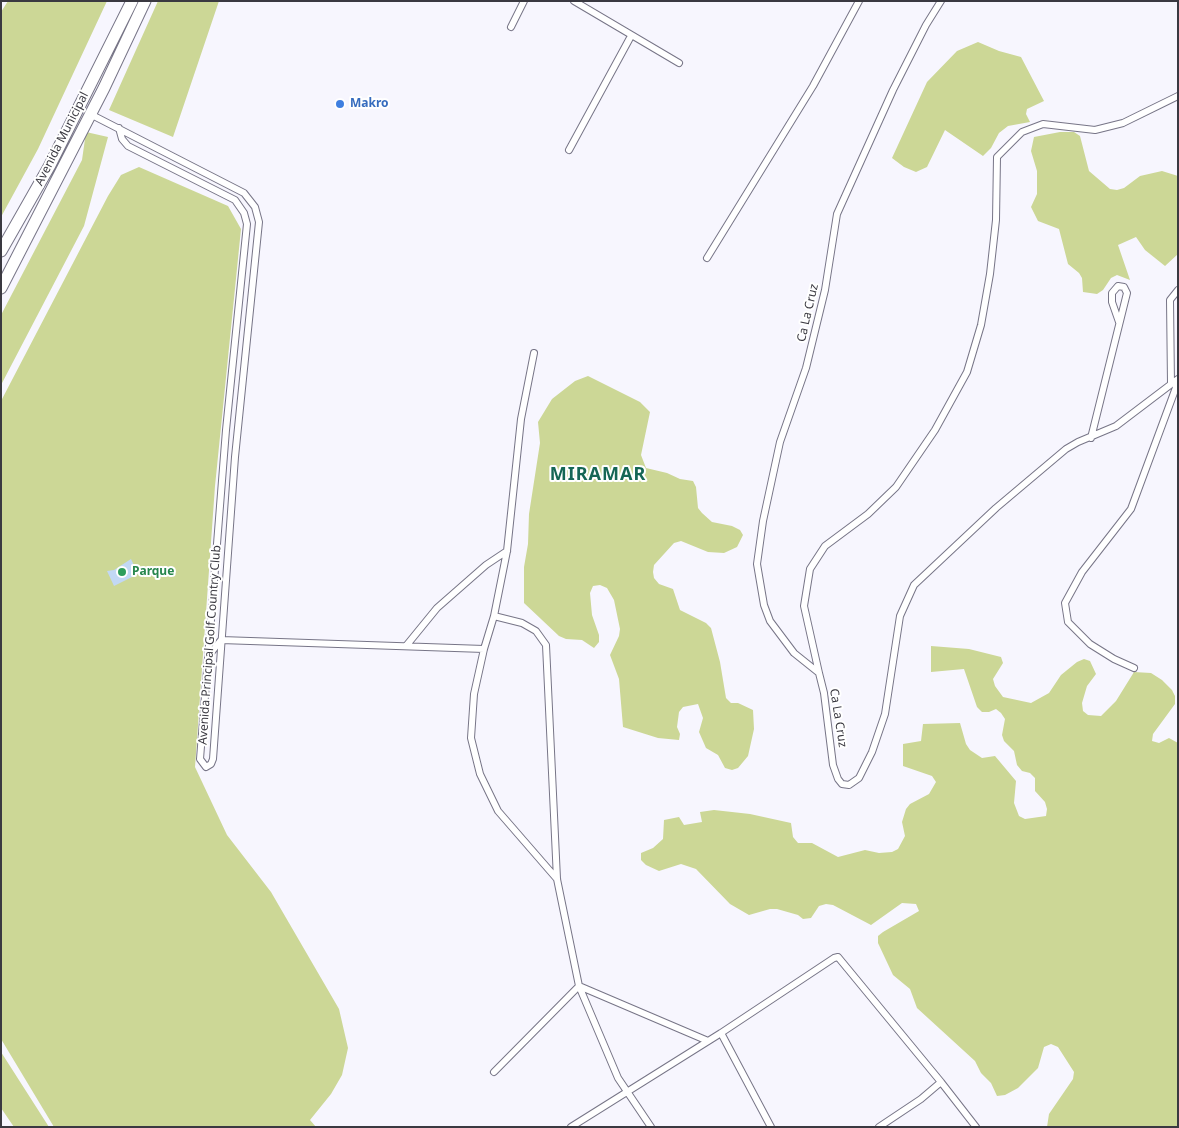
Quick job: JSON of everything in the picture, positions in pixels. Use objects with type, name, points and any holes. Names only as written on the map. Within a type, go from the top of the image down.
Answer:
[{"type":"highway","name":"Avenida Municipal","points":[[1,252],[50,165],[132,1]]},
{"type":"highway","name":"Avenida Municipal","points":[[1,288],[90,114],[145,1]]},
{"type":"street","points":[[511,27],[524,1]]},
{"type":"street","points":[[574,1],[588,5],[630,36],[679,63]]},
{"type":"street","points":[[707,258],[812,86],[859,1]]},
{"type":"street","name":"Ca La Cruz","points":[[941,1],[926,25],[893,90],[837,214],[825,290],[806,368],[780,442],[763,520],[757,564],[764,605],[770,621],[794,653],[819,673],[838,779],[849,785],[859,778],[872,752],[882,721],[900,616],[914,585],[996,508],[1066,449],[1116,426],[1175,381]]},
{"type":"street","points":[[569,150],[630,36]]},
{"type":"street","points":[[819,673],[804,606],[810,569],[825,546],[868,514],[896,487],[935,430],[967,372],[981,325],[990,274],[996,220],[996,158],[1022,132],[1043,124],[1095,130],[1123,123],[1178,96]]},
{"type":"street","points":[[90,114],[119,128]]},
{"type":"street","name":"Avenida Principal Golf Country Club","points":[[119,128],[244,193],[255,207],[259,222],[235,457],[213,759],[211,764],[206,767],[200,759],[210,654],[226,430],[247,224],[244,213],[234,200],[128,146],[122,139],[119,128]]},
{"type":"street","points":[[1091,438],[1120,322],[1126,293],[1124,287],[1118,286],[1112,293],[1112,302],[1120,322]]},
{"type":"street","points":[[1134,668],[1114,659],[1090,644],[1068,622],[1065,603],[1082,572],[1131,509],[1175,381],[1170,300],[1178,290]]},
{"type":"street","points":[[534,353],[521,419],[507,551],[494,616],[474,694],[471,738],[480,774],[498,811],[557,879]]},
{"type":"street","points":[[406,646],[437,608],[486,565],[507,551]]},
{"type":"street","points":[[494,616],[522,623],[536,631],[546,645],[557,879],[578,986],[626,1093],[651,1127]]},
{"type":"street","points":[[210,654],[221,640],[484,649]]},
{"type":"street","points":[[571,1127],[708,1042],[838,957],[942,1082],[976,1127]]},
{"type":"street","points":[[578,986],[708,1042]]},
{"type":"street","points":[[494,1072],[578,986]]},
{"type":"street","points":[[721,1033],[771,1127]]},
{"type":"street","points":[[879,1127],[921,1099],[942,1082]]},
{"type":"green space","points":[[8,1],[107,1],[38,149],[1,217],[1,12]]},
{"type":"green space","points":[[158,1],[219,1],[173,137],[109,110]]},
{"type":"green space","points":[[978,42],[999,51],[1021,57],[1044,101],[1027,109],[1026,114],[1030,122],[1008,126],[999,133],[991,148],[983,156],[945,130],[927,167],[916,172],[904,167],[892,158],[927,82],[957,51]]},
{"type":"green space","points":[[86,132],[108,137],[84,226],[1,385],[1,315],[82,160]]},
{"type":"green space","points":[[1060,132],[1074,132],[1080,136],[1089,171],[1110,189],[1124,188],[1140,176],[1162,171],[1178,176],[1178,254],[1165,266],[1145,250],[1136,237],[1118,245],[1130,280],[1117,275],[1111,278],[1103,290],[1097,294],[1083,292],[1082,278],[1068,264],[1059,229],[1038,221],[1031,207],[1037,194],[1037,171],[1031,151],[1034,137]]},
{"type":"green space","points":[[139,167],[228,206],[241,229],[215,486],[195,767],[227,835],[271,892],[339,1009],[348,1048],[342,1075],[331,1094],[310,1120],[316,1127],[54,1127],[1,1039],[1,401],[108,196],[121,175]]},
{"type":"green space","points":[[588,376],[640,402],[650,412],[641,455],[646,468],[667,473],[680,479],[693,481],[696,487],[698,508],[702,513],[712,522],[732,526],[740,530],[743,535],[737,547],[724,553],[708,552],[681,541],[674,543],[654,565],[653,572],[654,578],[659,584],[673,589],[680,610],[706,623],[711,628],[720,662],[726,698],[731,703],[738,703],[753,710],[754,729],[748,756],[738,768],[732,770],[725,768],[718,755],[706,748],[699,732],[703,718],[698,704],[683,707],[679,712],[677,727],[680,734],[679,740],[658,738],[623,727],[619,679],[610,655],[619,636],[620,629],[614,600],[607,588],[600,585],[593,586],[590,593],[592,615],[599,635],[599,642],[594,648],[582,640],[566,639],[559,636],[524,603],[524,567],[528,544],[529,514],[540,443],[538,422],[552,399],[575,381]]},
{"type":"green space","points":[[931,646],[969,649],[1001,657],[1003,663],[993,679],[995,686],[1003,697],[1031,703],[1049,693],[1061,675],[1077,662],[1084,659],[1090,661],[1096,674],[1087,686],[1082,703],[1083,711],[1088,715],[1101,716],[1116,701],[1134,672],[1151,673],[1172,690],[1175,696],[1175,704],[1153,734],[1152,741],[1159,743],[1169,738],[1178,743],[1178,1127],[1047,1127],[1049,1114],[1073,1079],[1074,1072],[1058,1047],[1051,1044],[1044,1047],[1038,1068],[1018,1088],[1005,1095],[997,1096],[991,1083],[981,1073],[975,1061],[917,1008],[910,989],[893,975],[878,943],[878,936],[883,932],[919,911],[916,904],[902,903],[871,925],[833,905],[826,904],[819,906],[811,918],[803,919],[798,915],[777,909],[749,915],[730,904],[696,869],[681,864],[659,871],[646,865],[641,860],[641,853],[653,848],[663,839],[664,820],[679,817],[684,825],[702,822],[700,812],[714,810],[750,814],[791,823],[793,837],[798,843],[812,843],[838,857],[865,850],[879,853],[892,852],[898,849],[905,836],[902,822],[906,809],[910,804],[929,794],[936,782],[932,776],[903,766],[903,744],[921,741],[923,724],[960,723],[966,744],[970,750],[982,758],[995,756],[1016,781],[1014,803],[1019,816],[1025,819],[1046,816],[1045,802],[1035,791],[1035,778],[1030,773],[1022,771],[1017,765],[1014,751],[1004,741],[1002,735],[1005,719],[1001,713],[996,709],[982,712],[977,707],[964,669],[931,672]]},
{"type":"green space","points":[[1,1052],[49,1127],[14,1127],[1,1108]]},
{"type":"water","name":"Parque","points":[[131,559],[138,574],[114,586],[107,571],[114,570]]},
{"type":"place","name":"Makro","points":[[340,104]]},
{"type":"place","name":"Parque","points":[[122,572]]},
{"type":"district","name":"MIRAMAR","points":[[598,475]]}]
